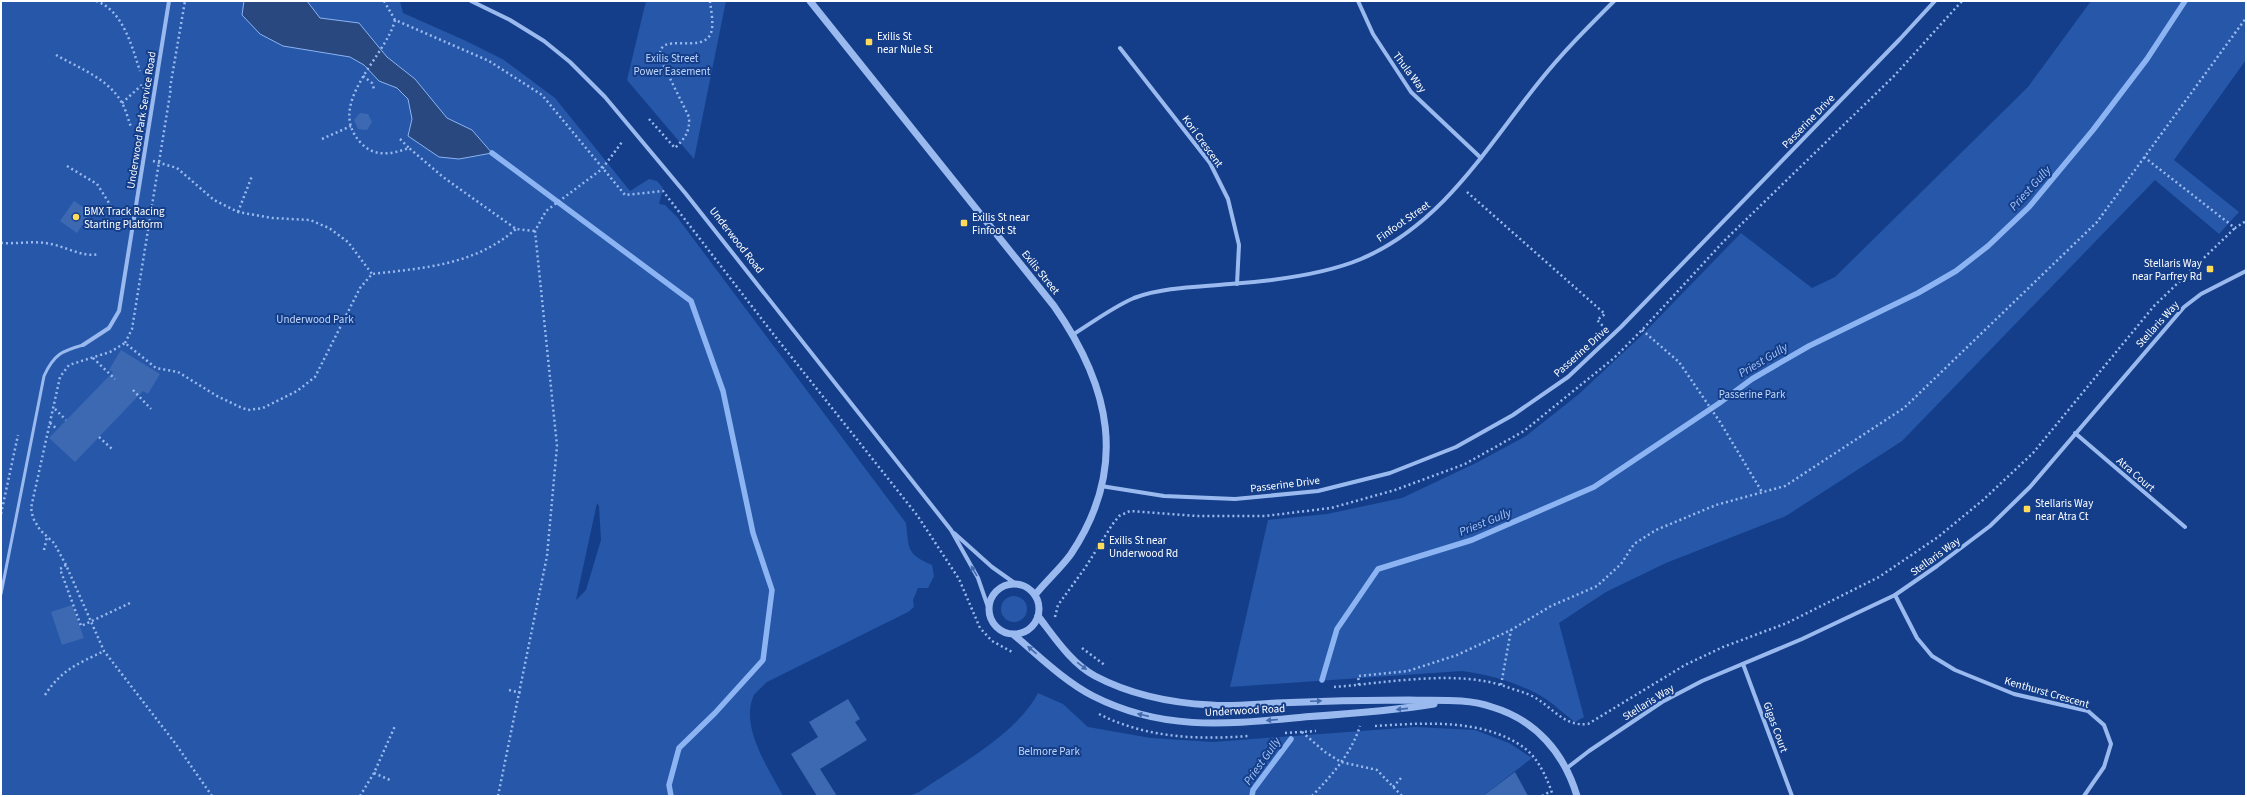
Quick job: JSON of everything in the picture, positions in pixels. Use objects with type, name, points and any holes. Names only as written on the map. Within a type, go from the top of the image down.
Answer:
[{"type":"street","name":"Underwood Park Service Road","points":[[83,345],[109,328],[119,311],[169,1]]},
{"type":"street","name":"Underwood Road","points":[[471,1],[510,20],[544,41],[570,62],[605,97],[686,194],[951,530],[978,578],[988,607],[990,620],[995,627],[1005,633],[1014,635],[1060,674],[1092,695],[1131,712],[1170,722],[1218,725],[1361,713],[1454,701]]},
{"type":"street","name":"Exilis Street","points":[[810,1],[1054,306],[1074,334],[1093,373],[1100,394],[1104,416],[1105,456],[1101,486],[1092,516],[1070,556],[1035,594]]},
{"type":"street","name":"Thula Way","points":[[1358,1],[1373,34],[1411,92],[1481,158]]},
{"type":"street","name":"Finfoot Street","points":[[1074,334],[1135,298],[1182,288],[1281,279],[1361,259],[1395,240],[1434,212],[1459,185],[1540,81],[1577,39],[1614,1]]},
{"type":"street","name":"Passerine Drive","points":[[1101,486],[1164,496],[1235,499],[1318,491],[1398,470],[1456,447],[1513,415],[1568,377],[1621,327],[1935,1]]},
{"type":"street","name":"Kori Crescent","points":[[1120,48],[1210,163],[1228,199],[1239,245],[1237,284]]},
{"type":"street","name":"Stellaris Way","points":[[1567,768],[1589,751],[1662,702],[1702,681],[1802,639],[1895,595],[1990,526],[2030,487],[2184,307],[2201,294],[2246,271]]},
{"type":"street","name":"Atra Court","points":[[2075,434],[2185,527]]},
{"type":"street","name":"Underwood Road","points":[[951,530],[992,567],[1016,584],[1025,586],[1035,594]]},
{"type":"street","points":[[988,607],[996,591],[1003,586],[1016,584]]},
{"type":"street","points":[[1014,635],[1024,633],[1031,628],[1038,616],[1039,603],[1035,594]]},
{"type":"street","name":"Kenthurst Crescent","points":[[1895,595],[1917,638],[1932,656],[1955,670],[2014,694],[2088,711],[2104,725],[2111,744],[2104,767],[2084,796]]},
{"type":"street","name":"Underwood Road","points":[[1038,616],[1069,656],[1095,676],[1137,694],[1171,701],[1213,706],[1361,699],[1454,701],[1491,706],[1523,720],[1550,742],[1567,768],[1577,796]]},
{"type":"street","name":"Gigas Court","points":[[1743,664],[1792,796]]},
{"type":"lane","points":[[1,594],[44,376],[49,364],[62,351],[83,345]]},
{"type":"path","points":[[96,1],[116,16],[130,40],[140,71]]},
{"type":"path","points":[[649,119],[675,148],[685,138],[689,127],[688,117],[660,58],[659,51],[662,46],[670,43],[699,43],[704,40],[710,34],[712,24],[710,1]]},
{"type":"path","points":[[1056,622],[1058,605],[1085,568],[1119,516],[1130,511],[1143,510],[1197,516],[1265,516],[1331,508],[1395,490],[1465,464],[1524,431],[1625,347],[1724,241],[1894,76],[1962,1]]},
{"type":"path","points":[[1361,699],[1358,676],[1408,671],[1457,655],[1511,630],[1551,606],[1597,586],[1621,564],[1634,544],[1656,530],[1716,506],[1785,486],[1904,408],[2097,222],[2246,18]]},
{"type":"path","points":[[395,20],[393,29],[366,71],[351,104],[351,126],[356,138],[366,148],[379,154],[394,153],[409,148]]},
{"type":"path","points":[[56,56],[98,79],[109,88],[122,102],[131,127]]},
{"type":"path","points":[[364,76],[372,83],[374,88]]},
{"type":"path","points":[[171,88],[132,329],[124,343],[93,358],[69,365],[60,377],[32,508],[33,518],[40,530],[54,544],[66,565],[104,651],[175,743],[212,796]]},
{"type":"path","points":[[322,139],[351,126]]},
{"type":"path","points":[[400,139],[443,177],[516,229],[535,231]]},
{"type":"path","points":[[498,796],[547,556],[557,446],[535,231],[546,211],[602,169],[622,142]]},
{"type":"path","points":[[2144,157],[2235,228]]},
{"type":"path","points":[[144,158],[177,168],[214,200],[238,212],[272,218],[310,220],[336,232],[348,242],[372,274]]},
{"type":"path","points":[[67,166],[97,184],[116,214]]},
{"type":"path","points":[[238,212],[252,176]]},
{"type":"path","points":[[1459,185],[1605,314],[1597,320],[1602,326]]},
{"type":"path","points":[[1329,687],[1460,677],[1501,685],[1534,697],[1557,716],[1571,723],[1588,724],[1685,665],[1723,647],[1787,623],[1879,577],[1938,537],[1983,500],[2033,453],[2154,306],[2235,228],[2246,221]]},
{"type":"path","points":[[124,343],[156,368],[178,372],[217,396],[248,410],[263,408],[297,391],[315,377],[356,294],[372,274],[421,270],[452,262],[483,250],[508,237],[516,229]]},
{"type":"path","points":[[1,243],[44,243],[67,248],[85,255],[99,254]]},
{"type":"path","points":[[1642,330],[1679,362],[1720,422],[1762,492]]},
{"type":"path","points":[[1622,344],[1625,347]]},
{"type":"path","points":[[93,358],[114,379]]},
{"type":"path","points":[[133,390],[151,409]]},
{"type":"path","points":[[54,409],[66,420]]},
{"type":"path","points":[[50,423],[57,429]]},
{"type":"path","points":[[1,514],[18,435]]},
{"type":"path","points":[[99,436],[112,449]]},
{"type":"path","points":[[44,550],[48,537]]},
{"type":"path","points":[[66,565],[60,569],[81,626],[130,603]]},
{"type":"path","points":[[1501,685],[1511,630]]},
{"type":"path","points":[[1077,644],[1108,667]]},
{"type":"path","points":[[45,695],[56,678],[70,668],[104,651]]},
{"type":"path","points":[[509,690],[520,693]]},
{"type":"path","points":[[1312,796],[1341,762],[1352,746],[1360,727],[1361,713]]},
{"type":"path","points":[[1373,726],[1436,723],[1484,730],[1524,747],[1539,765],[1553,796]]},
{"type":"path","points":[[360,796],[374,773],[395,726]]},
{"type":"path","points":[[1360,727],[1366,726]]},
{"type":"path","points":[[1302,732],[1325,752],[1341,762],[1377,770],[1402,796]]},
{"type":"path","points":[[374,773],[390,780]]},
{"type":"path","points":[[1393,787],[1401,778]]},
{"type":"path","points":[[1542,796],[1551,791]]},
{"type":"green space","name":"Underwood Park","points":[[1,1],[400,1],[403,13],[464,40],[504,60],[555,98],[630,191],[649,179],[657,181],[663,188],[659,204],[665,205],[677,217],[906,523],[910,549],[913,553],[917,557],[932,565],[934,576],[928,588],[918,588],[913,600],[914,607],[908,612],[767,682],[754,695],[750,707],[750,720],[753,733],[764,760],[783,796],[1,796]],"holes":[[[597,503],[599,506],[601,540],[586,590],[576,600]]]},
{"type":"green space","name":"Exilis Street Power Easement","points":[[646,1],[726,1],[694,159],[627,80]]},
{"type":"green space","name":"Passerine Park","points":[[2091,1],[2246,1],[2246,60],[2174,160],[2239,212],[2219,234],[2155,180],[1902,441],[1786,516],[1666,563],[1606,592],[1559,623],[1584,717],[1575,722],[1546,699],[1526,688],[1495,677],[1462,671],[1230,687],[1268,520],[1327,514],[1402,498],[1476,463],[1526,436],[1579,394],[1640,337],[1741,233],[1812,288],[1835,277],[2028,87]]},
{"type":"green space","points":[[1014,596],[1023,600],[1027,609],[1023,618],[1014,622],[1005,618],[1001,609],[1005,600]]},
{"type":"green space","name":"Belmore Park","points":[[1038,693],[1063,704],[1088,727],[1151,738],[1213,742],[1415,727],[1475,730],[1509,743],[1532,758],[1483,796],[909,796],[919,792],[1002,735],[1029,708]]},
{"type":"shaded area","points":[[244,1],[307,1],[320,18],[359,23],[387,57],[415,79],[447,118],[472,130],[492,153],[459,159],[439,157],[408,136],[412,119],[408,99],[397,88],[379,81],[364,65],[350,57],[283,46],[260,34],[242,15]]},
{"type":"building","points":[[360,113],[368,114],[372,122],[367,130],[358,129],[354,120]]},
{"type":"building","name":"BMX Track Racing Starting Platform","points":[[74,201],[91,212],[77,233],[60,221]]},
{"type":"building","points":[[121,350],[160,374],[148,394],[143,391],[75,462],[49,438],[113,372],[109,370]]},
{"type":"building","points":[[72,605],[84,638],[62,645],[51,612]]},
{"type":"building","points":[[848,699],[860,719],[855,722],[867,740],[820,769],[837,796],[817,796],[791,754],[818,737],[809,722]]},
{"type":"building","points":[[1515,772],[1528,796],[1483,796]]},
{"type":"waterway","name":"Priest Gully","points":[[1322,680],[1337,629],[1378,569],[1472,540],[1594,487],[1718,404],[1752,379],[1809,346],[1918,293],[1956,271],[1988,246],[2029,207],[2093,130],[2147,59],[2185,1]]},
{"type":"waterway","points":[[492,153],[691,301],[723,391],[753,533],[772,590],[763,660],[715,713],[679,748],[669,785],[671,796]]},
{"type":"waterway","name":"Priest Gully","points":[[1252,796],[1253,790],[1291,739]]},
{"type":"place","name":"Exilis St near Nule St","points":[[869,42]]},
{"type":"place","name":"BMX Track Racing Starting Platform","points":[[76,217]]},
{"type":"place","name":"Exilis St near Finfoot St","points":[[964,223]]},
{"type":"place","name":"Stellaris Way near Parfrey Rd","points":[[2210,269]]},
{"type":"place","name":"Stellaris Way near Atra Ct","points":[[2027,509]]},
{"type":"place","name":"Exilis St near Underwood Rd","points":[[1101,546]]}]
